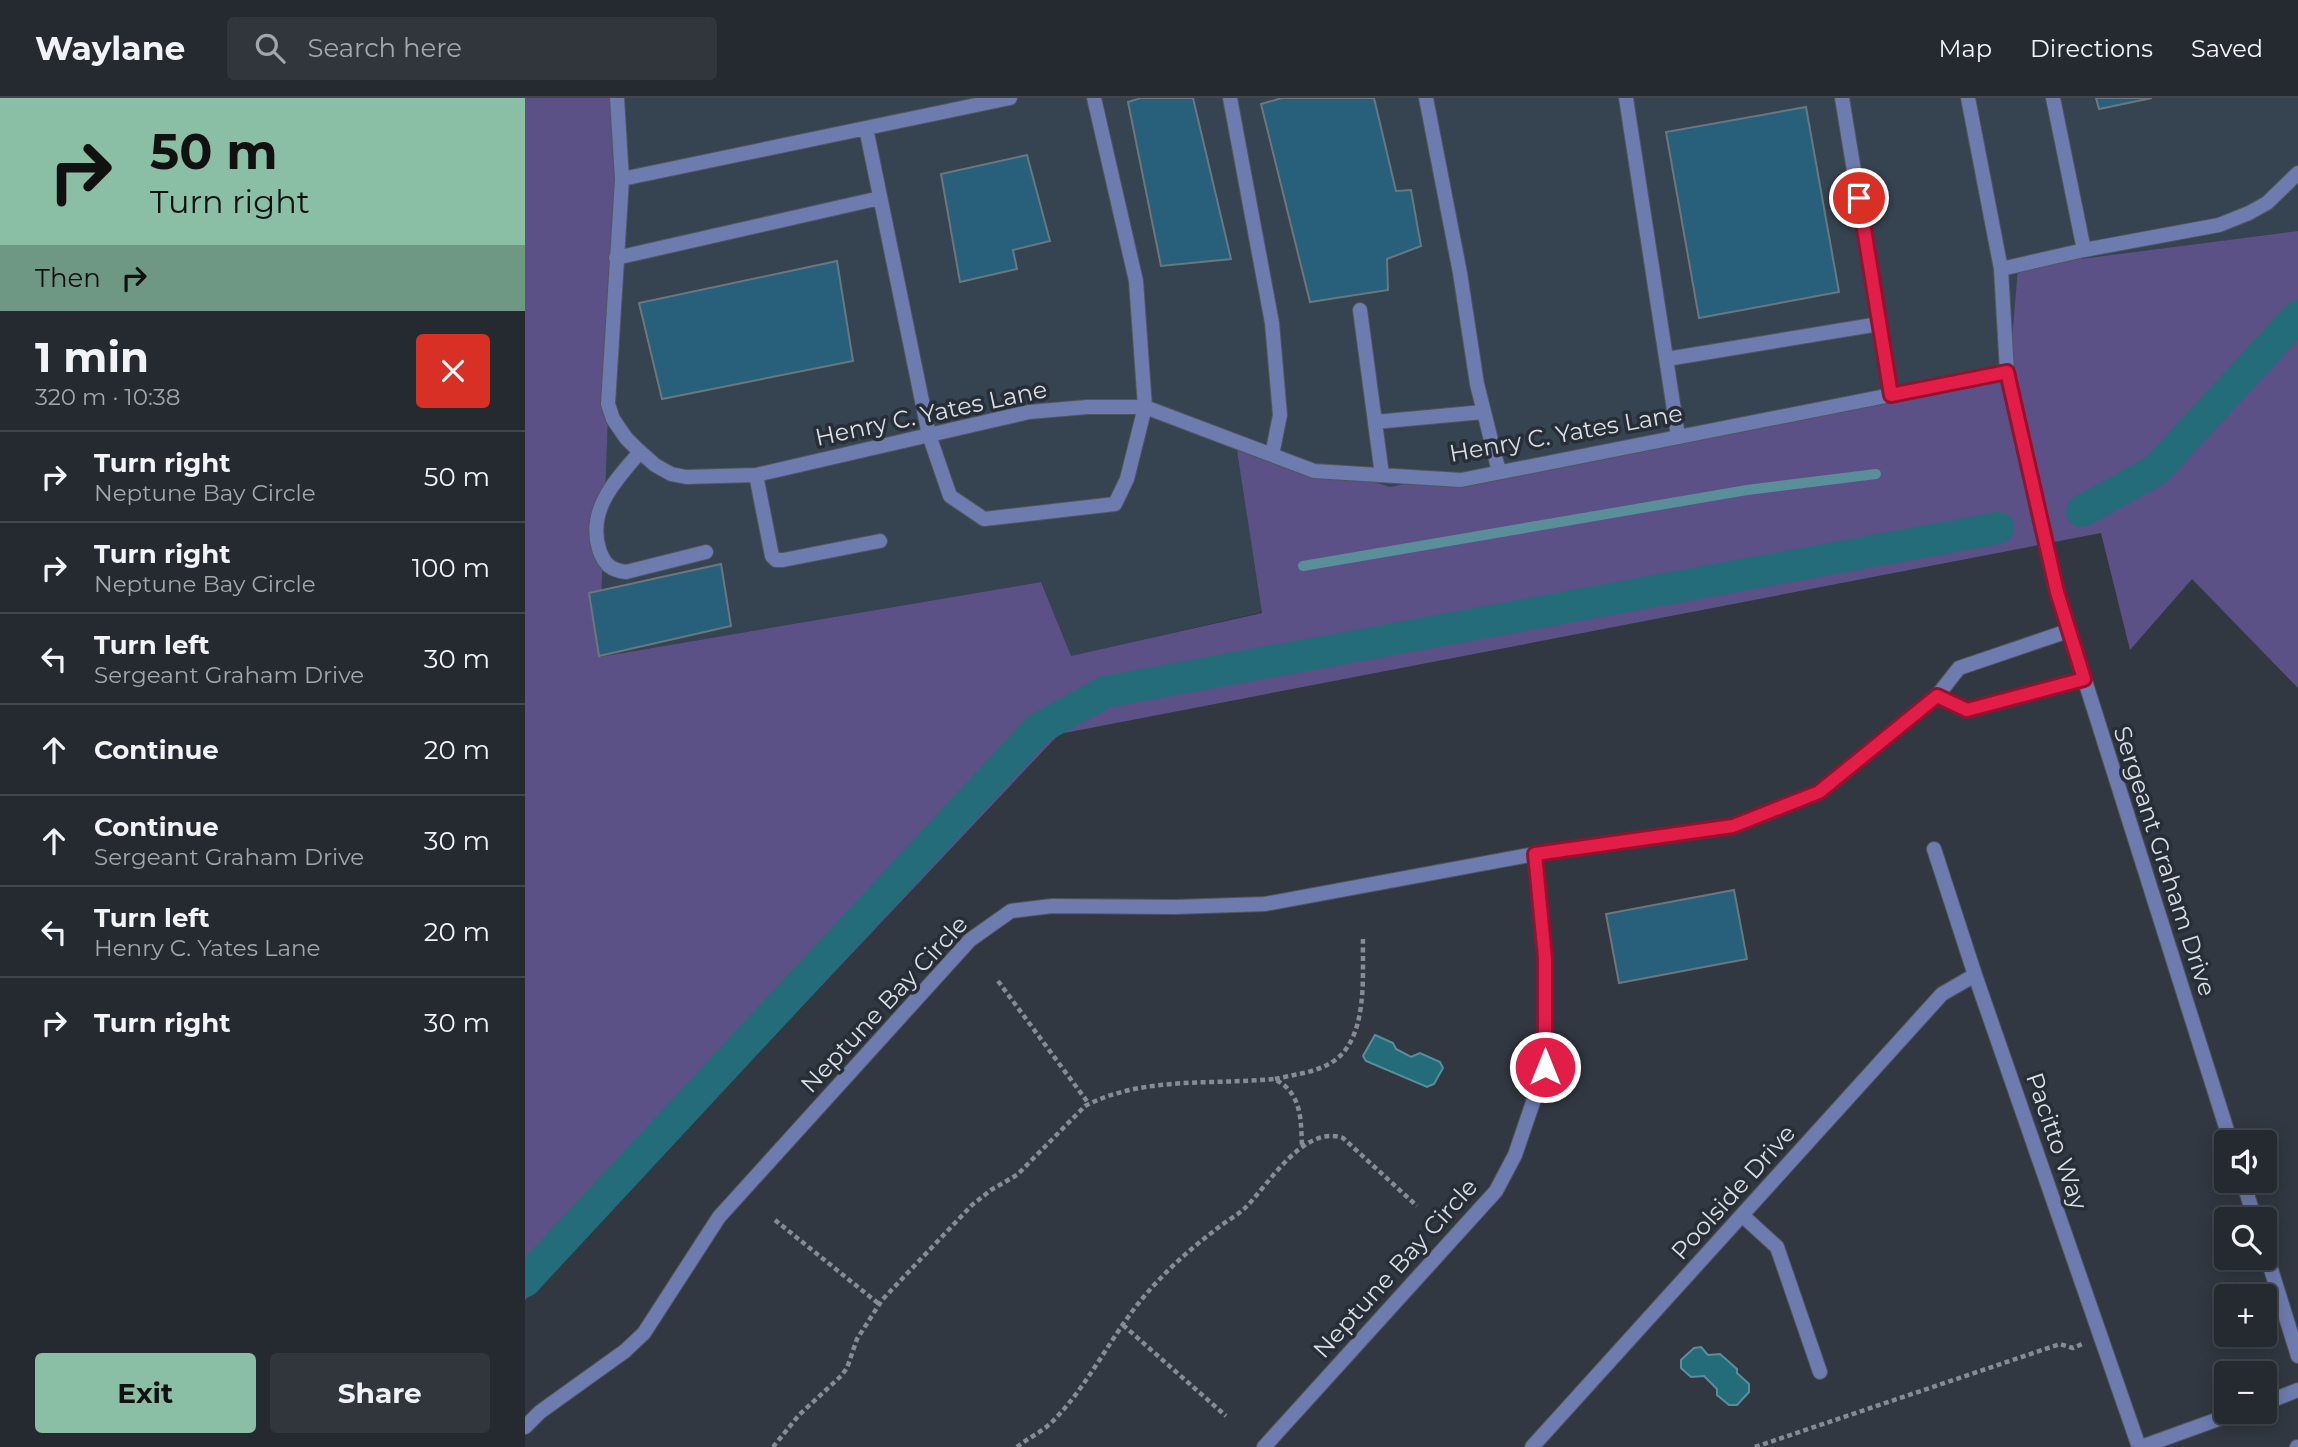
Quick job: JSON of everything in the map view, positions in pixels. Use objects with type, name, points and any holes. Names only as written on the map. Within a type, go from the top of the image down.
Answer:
[{"type":"street","name":"Henry C. Yates Lane","points":[[617,98],[622,179],[608,404],[613,419],[626,439],[655,465],[671,474],[686,477],[755,475],[1029,412],[1087,407],[1145,407],[1314,471],[1461,480],[2007,372]]},
{"type":"street","points":[[622,179],[1010,98]]},
{"type":"street","points":[[866,128],[929,435],[950,496],[984,519],[1115,504],[1127,479],[1145,407],[1136,281],[1094,98]]},
{"type":"street","points":[[1230,98],[1272,323],[1280,415],[1272,455]]},
{"type":"street","points":[[1426,98],[1460,273],[1483,412],[1499,472]]},
{"type":"street","points":[[1626,98],[1678,436]]},
{"type":"street","points":[[1842,98],[1891,395]]},
{"type":"street","points":[[1968,98],[2001,269],[2007,372]]},
{"type":"street","points":[[2053,98],[2084,250]]},
{"type":"street","points":[[2001,269],[2084,250],[2219,225],[2267,203],[2298,173]]},
{"type":"street","points":[[617,258],[880,198]]},
{"type":"street","points":[[1360,310],[1382,475]]},
{"type":"street","points":[[1667,359],[1879,324]]},
{"type":"street","name":"Sergeant Graham Drive","points":[[2007,372],[2068,631],[2227,1130]]},
{"type":"street","points":[[1375,422],[1483,412]]},
{"type":"street","points":[[640,452],[615,481],[601,503],[596,522],[596,537],[606,564],[613,570],[626,572],[706,552]]},
{"type":"street","points":[[755,475],[772,555],[776,560],[880,541]]},
{"type":"street","name":"Neptune Bay Circle","points":[[525,1427],[540,1412],[625,1351],[644,1333],[719,1217],[970,940],[1011,911],[1052,906],[1175,907],[1265,904],[1535,854],[1733,826],[1819,792],[1937,696],[1959,668],[2068,631]]},
{"type":"street","points":[[1937,696],[1967,710],[2084,679]]},
{"type":"street","name":"Pacitto Way","points":[[1934,849],[1975,975],[2140,1447]]},
{"type":"street","name":"Neptune Bay Circle","points":[[1263,1447],[1496,1191],[1515,1155],[1545,1067],[1545,958],[1535,854]]},
{"type":"street","name":"Poolside Drive","points":[[1532,1447],[1943,994],[1975,975]]},
{"type":"street","points":[[1743,1216],[1777,1247],[1820,1372]]},
{"type":"street","points":[[2271,1270],[2298,1356]]},
{"type":"street","points":[[2277,1398],[2298,1390]]},
{"type":"street","points":[[2140,1447],[2214,1421]]},
{"type":"path","points":[[773,1447],[799,1415],[847,1368],[857,1339],[879,1304],[972,1205],[1017,1175],[1089,1104],[1118,1093],[1183,1083],[1274,1079],[1326,1066],[1339,1058],[1360,1019],[1363,937]]},
{"type":"path","points":[[998,981],[1089,1104]]},
{"type":"path","points":[[1274,1079],[1284,1084],[1300,1111],[1302,1147]]},
{"type":"path","points":[[1017,1447],[1042,1430],[1060,1413],[1147,1293],[1192,1249],[1244,1209],[1302,1147],[1333,1135],[1343,1138],[1417,1206]]},
{"type":"path","points":[[775,1220],[879,1304]]},
{"type":"path","points":[[1123,1325],[1226,1416]]},
{"type":"path","points":[[1755,1447],[2060,1343],[2073,1348],[2085,1342]]},
{"type":"shaded area","points":[[525,98],[620,98],[599,657],[1041,582],[1071,656],[1262,613],[1235,437],[1390,487],[2010,365],[2018,267],[2298,231],[2298,688],[2192,579],[2130,650],[2101,533],[1059,734],[525,1300]]},
{"type":"shaded area","points":[[620,98],[2298,98],[2298,231],[2018,267],[2011,365],[1390,488],[1236,437],[1262,612],[1070,657],[1041,582],[599,657]]},
{"type":"water","points":[[1375,1035],[1393,1043],[1396,1049],[1411,1057],[1420,1053],[1440,1062],[1443,1068],[1434,1084],[1427,1087],[1366,1061],[1363,1056]]},
{"type":"water","points":[[1701,1347],[1708,1355],[1720,1354],[1749,1384],[1749,1392],[1737,1405],[1729,1405],[1717,1395],[1717,1389],[1704,1376],[1691,1377],[1681,1368],[1681,1360],[1694,1348]]},
{"type":"building","points":[[1141,98],[1193,98],[1231,259],[1161,266],[1128,102]]},
{"type":"building","points":[[1282,98],[1374,98],[1396,191],[1411,190],[1421,246],[1387,259],[1388,290],[1310,302],[1261,104]]},
{"type":"building","points":[[2096,98],[2152,98],[2099,109]]},
{"type":"building","points":[[1806,107],[1839,292],[1699,318],[1666,132]]},
{"type":"building","points":[[1027,155],[1050,241],[1013,250],[1017,269],[960,282],[941,174]]},
{"type":"building","points":[[837,261],[853,361],[662,399],[639,303]]},
{"type":"building","points":[[721,564],[731,626],[599,656],[589,593]]},
{"type":"building","points":[[1734,890],[1747,959],[1619,983],[1606,914]]},
{"type":"waterway","points":[[2082,511],[2156,470],[2298,316]]},
{"type":"waterway","points":[[1303,566],[1747,490],[1876,474]]},
{"type":"waterway","points":[[525,1281],[1038,729],[1105,692],[1998,528]]},
{"type":"route","points":[[1545,1067],[1545,958],[1535,854],[1733,826],[1819,792],[1937,696],[1967,710],[2084,679],[2057,592],[2007,372],[1891,395],[1859,198]]}]
